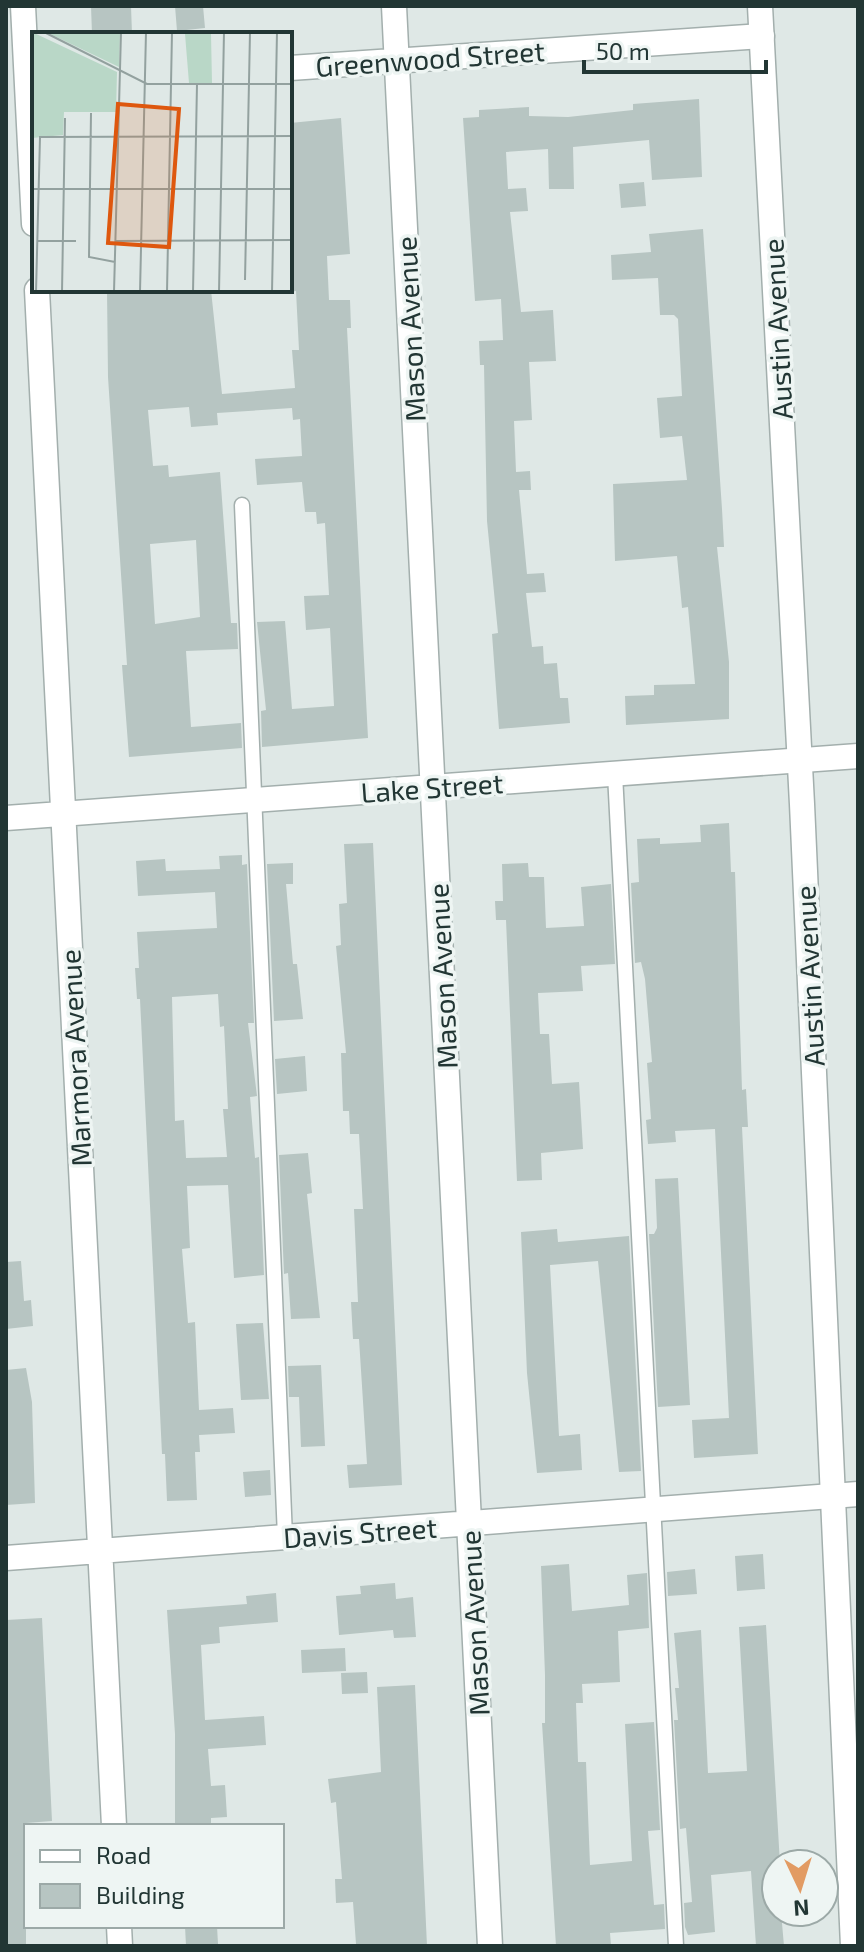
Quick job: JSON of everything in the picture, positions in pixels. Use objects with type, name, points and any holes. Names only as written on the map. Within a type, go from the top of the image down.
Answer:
[{"type":"street","points":[[23,6],[22,87],[32,201]]},
{"type":"street","name":"Mason Avenue","points":[[394,6],[490,1946]]},
{"type":"street","name":"Austin Avenue","points":[[760,6],[799,761],[853,1946]]},
{"type":"street","name":"Greenwood Street","points":[[292,68],[762,36]]},
{"type":"street","name":"Marmora Avenue","points":[[37,292],[114,1824]]},
{"type":"street","name":"Lake Street","points":[[6,818],[858,756]]},
{"type":"street","name":"Davis Street","points":[[6,1558],[858,1494]]},
{"type":"lane","points":[[242,505],[285,1537]]},
{"type":"lane","points":[[615,774],[676,1946]]},
{"type":"building","points":[[91,6],[131,6],[132,32],[92,32]]},
{"type":"building","points":[[175,6],[203,6],[205,28],[177,31]]},
{"type":"building","points":[[699,99],[702,177],[652,180],[649,140],[573,147],[574,189],[549,189],[548,149],[506,152],[508,189],[526,188],[528,211],[510,212],[521,312],[553,310],[556,361],[529,362],[532,420],[514,421],[516,472],[530,471],[531,490],[519,490],[527,574],[544,573],[546,592],[526,593],[532,647],[543,646],[544,664],[557,663],[560,698],[568,698],[570,723],[499,729],[492,634],[498,633],[487,521],[484,365],[480,365],[479,341],[503,340],[501,299],[475,301],[463,118],[479,117],[479,110],[529,107],[529,116],[568,117],[633,110],[633,104]]},
{"type":"building","points":[[341,118],[350,254],[327,256],[329,300],[350,300],[351,328],[347,328],[368,738],[262,747],[261,711],[266,710],[257,622],[285,621],[292,709],[334,706],[330,628],[306,630],[304,596],[329,595],[325,523],[317,524],[316,512],[305,512],[302,482],[257,485],[255,459],[302,456],[300,419],[293,420],[292,408],[217,413],[218,425],[191,427],[189,407],[148,410],[153,466],[168,465],[169,477],[220,472],[231,623],[237,623],[238,649],[186,651],[191,727],[241,723],[242,748],[129,757],[122,665],[127,665],[108,377],[107,292],[211,292],[222,394],[295,388],[292,350],[299,350],[296,291],[292,292],[292,123]],"holes":[[[196,540],[200,617],[155,624],[150,544]]]},
{"type":"building","points":[[644,182],[646,206],[621,208],[619,184]]},
{"type":"building","points":[[703,229],[722,509],[724,547],[717,547],[729,662],[729,719],[626,725],[625,696],[654,695],[654,685],[695,684],[688,607],[682,608],[677,556],[615,561],[613,484],[687,480],[682,436],[660,438],[657,398],[682,396],[678,319],[674,315],[660,315],[658,278],[612,280],[611,255],[651,252],[649,234]]},
{"type":"building","points":[[729,823],[731,872],[735,872],[742,1090],[746,1089],[748,1127],[742,1127],[758,1454],[694,1458],[692,1420],[729,1418],[715,1129],[675,1131],[676,1142],[648,1144],[646,1120],[651,1119],[647,1063],[652,1062],[645,979],[641,962],[635,963],[631,883],[639,882],[637,839],[660,838],[660,844],[701,842],[700,825]]},
{"type":"building","points":[[373,843],[402,1485],[349,1488],[347,1465],[367,1464],[359,1339],[353,1339],[351,1302],[358,1302],[354,1209],[363,1209],[359,1134],[350,1134],[349,1111],[343,1111],[341,1053],[346,1053],[336,946],[341,945],[339,904],[347,903],[344,844]]},
{"type":"building","points":[[242,855],[242,865],[247,864],[254,1023],[248,1023],[257,1096],[250,1097],[255,1158],[259,1157],[264,1275],[234,1278],[228,1185],[187,1186],[190,1248],[182,1249],[188,1323],[195,1322],[199,1410],[233,1408],[235,1433],[199,1435],[200,1452],[195,1452],[197,1500],[167,1501],[165,1454],[162,1454],[140,999],[137,999],[135,968],[139,968],[137,932],[217,928],[215,892],[138,896],[136,861],[165,859],[166,871],[220,869],[219,856]],"holes":[[[218,994],[220,1027],[224,1026],[228,1109],[223,1109],[227,1157],[186,1158],[184,1120],[175,1121],[172,997]]]},
{"type":"building","points":[[293,863],[293,884],[286,884],[293,964],[297,964],[303,1019],[274,1021],[267,864]]},
{"type":"building","points":[[528,863],[529,877],[544,877],[546,928],[584,926],[581,887],[611,884],[615,964],[581,966],[583,991],[538,993],[540,1034],[549,1034],[552,1084],[579,1082],[583,1149],[541,1153],[542,1180],[517,1181],[506,920],[496,920],[495,901],[503,901],[502,864]]},
{"type":"building","points":[[305,1056],[307,1091],[277,1094],[275,1059]]},
{"type":"building","points":[[308,1153],[312,1193],[307,1194],[320,1318],[291,1319],[288,1273],[284,1274],[279,1155]]},
{"type":"building","points":[[678,1178],[690,1405],[658,1407],[649,1234],[654,1234],[657,1228],[655,1179]]},
{"type":"building","points":[[557,1229],[558,1242],[629,1236],[641,1471],[619,1472],[598,1261],[550,1265],[559,1436],[580,1434],[582,1470],[537,1473],[527,1373],[521,1232]]},
{"type":"building","points":[[21,1261],[24,1301],[31,1300],[33,1326],[6,1329],[6,1262]]},
{"type":"building","points":[[263,1323],[269,1399],[241,1400],[236,1324]]},
{"type":"building","points":[[321,1365],[325,1446],[301,1447],[299,1397],[289,1397],[288,1366]]},
{"type":"building","points":[[26,1368],[32,1402],[35,1503],[6,1505],[6,1370]]},
{"type":"building","points":[[270,1470],[271,1495],[245,1497],[243,1472]]},
{"type":"building","points":[[763,1554],[765,1589],[737,1591],[735,1556]]},
{"type":"building","points":[[569,1564],[572,1611],[629,1605],[627,1575],[647,1573],[649,1628],[618,1631],[620,1682],[582,1684],[583,1703],[576,1703],[578,1762],[586,1762],[590,1865],[632,1861],[625,1724],[654,1722],[660,1830],[648,1831],[654,1905],[664,1904],[665,1929],[610,1933],[611,1946],[556,1946],[542,1723],[545,1723],[545,1675],[541,1566]]},
{"type":"building","points":[[695,1569],[697,1594],[668,1596],[667,1572]]},
{"type":"building","points":[[395,1583],[396,1599],[413,1597],[416,1637],[394,1638],[393,1630],[339,1635],[336,1596],[361,1594],[360,1586]]},
{"type":"building","points":[[276,1593],[278,1622],[219,1627],[220,1643],[201,1645],[205,1720],[264,1716],[266,1745],[208,1749],[211,1786],[225,1785],[227,1817],[211,1818],[211,1824],[175,1824],[175,1734],[167,1610],[247,1604],[246,1596]]},
{"type":"building","points":[[42,1618],[52,1821],[24,1824],[26,1946],[6,1946],[6,1620]]},
{"type":"building","points":[[766,1625],[779,1848],[760,1848],[760,1928],[782,1928],[784,1946],[756,1946],[751,1871],[711,1875],[715,1932],[688,1935],[685,1927],[684,1903],[692,1902],[686,1828],[680,1829],[674,1720],[678,1720],[675,1688],[679,1688],[674,1633],[701,1630],[708,1773],[747,1771],[739,1627]]},
{"type":"building","points":[[345,1648],[346,1671],[302,1673],[301,1650]]},
{"type":"building","points":[[367,1672],[368,1693],[342,1694],[341,1673]]},
{"type":"building","points":[[415,1685],[427,1946],[356,1944],[353,1902],[336,1903],[335,1879],[342,1879],[336,1802],[331,1803],[328,1779],[381,1772],[377,1687]]},
{"type":"building","points":[[185,1928],[217,1928],[218,1944],[186,1946]]}]
